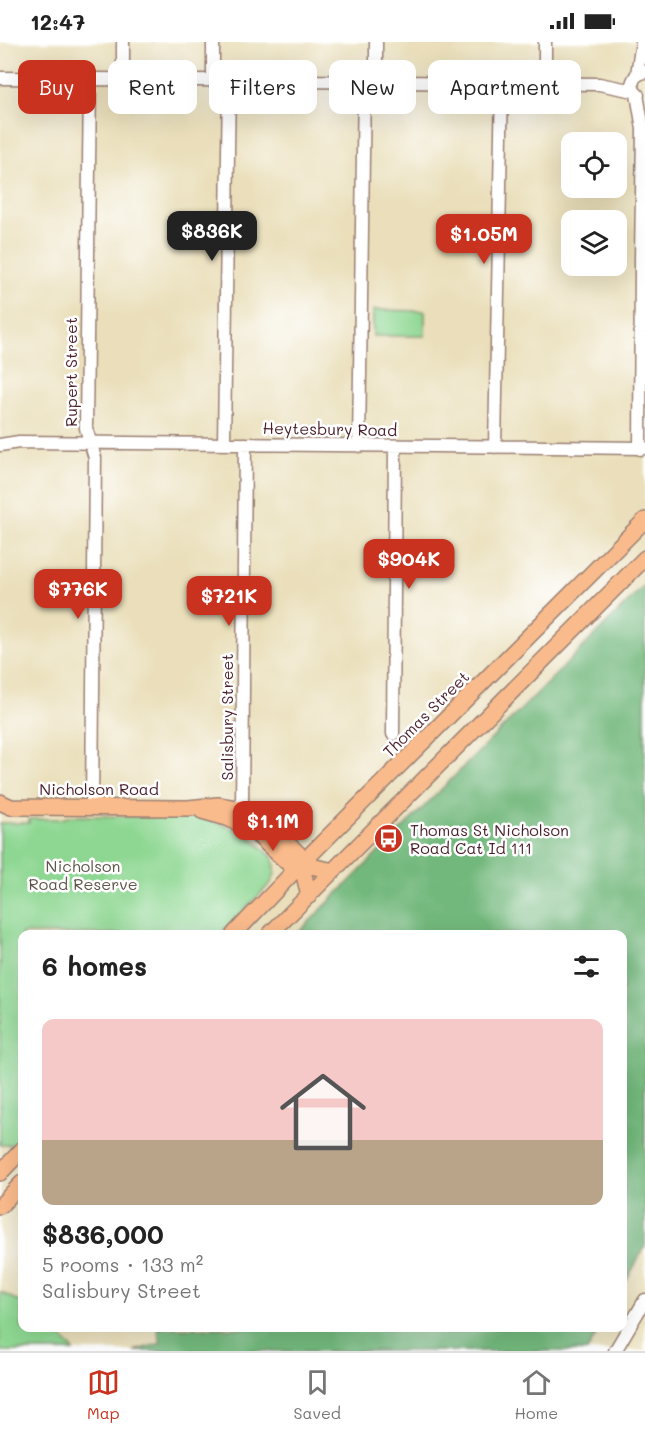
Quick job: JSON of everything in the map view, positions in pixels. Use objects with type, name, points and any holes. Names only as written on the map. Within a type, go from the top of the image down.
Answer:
[{"type":"main road","name":"Thomas Street","points":[[238,930],[645,520]]},
{"type":"main road","points":[[274,930],[645,558]]},
{"type":"main road","name":"Nicholson Road","points":[[4,807],[188,808],[218,805],[242,809],[270,827],[299,854],[309,896]]},
{"type":"main road","name":"Nicholson Road","points":[[188,808],[223,816],[244,825],[260,836],[289,864],[301,864],[334,871]]},
{"type":"main road","points":[[0,1173],[18,1154]]},
{"type":"main road","points":[[0,1206],[18,1188]]},
{"type":"street","points":[[123,42],[123,60]]},
{"type":"street","points":[[213,42],[213,60]]},
{"type":"street","points":[[373,60],[376,42]]},
{"type":"street","points":[[545,42],[545,60]]},
{"type":"street","points":[[642,42],[639,74],[632,83],[639,94],[644,126],[643,449]]},
{"type":"street","points":[[581,84],[599,84],[639,74]]},
{"type":"street","points":[[0,78],[18,78]]},
{"type":"street","points":[[599,84],[639,94]]},
{"type":"street","name":"Rupert Street","points":[[90,114],[86,428],[95,458],[92,808]]},
{"type":"street","points":[[224,444],[229,114]]},
{"type":"street","points":[[359,446],[369,114]]},
{"type":"street","points":[[495,447],[501,114]]},
{"type":"street","name":"Heytesbury Road","points":[[0,437],[19,442]]},
{"type":"street","name":"Heytesbury Road","points":[[0,445],[19,442],[643,449]]},
{"type":"street","name":"Salisbury Street","points":[[242,809],[245,444]]},
{"type":"street","points":[[393,734],[395,446]]},
{"type":"street","points":[[627,1331],[645,1300]]},
{"type":"street","points":[[615,1351],[626,1332]]},
{"type":"green space","points":[[373,310],[425,311],[425,336],[373,336]]},
{"type":"green space","points":[[645,585],[645,1246],[627,1280],[627,930],[301,930]]},
{"type":"green space","name":"Nicholson Road Reserve","points":[[70,816],[201,817],[246,833],[272,857],[275,873],[271,883],[224,930],[18,930],[18,1138],[12,1145],[0,1145],[0,823],[29,823],[29,819],[62,819]]},
{"type":"green space","points":[[0,1292],[18,1301],[18,1332],[57,1332],[74,1351],[0,1351]]},
{"type":"green space","points":[[158,1332],[598,1332],[587,1351],[134,1351],[161,1343]]},
{"type":"place","name":"Thomas St Nicholson Road Cat Id 111","points":[[389,839]]}]
